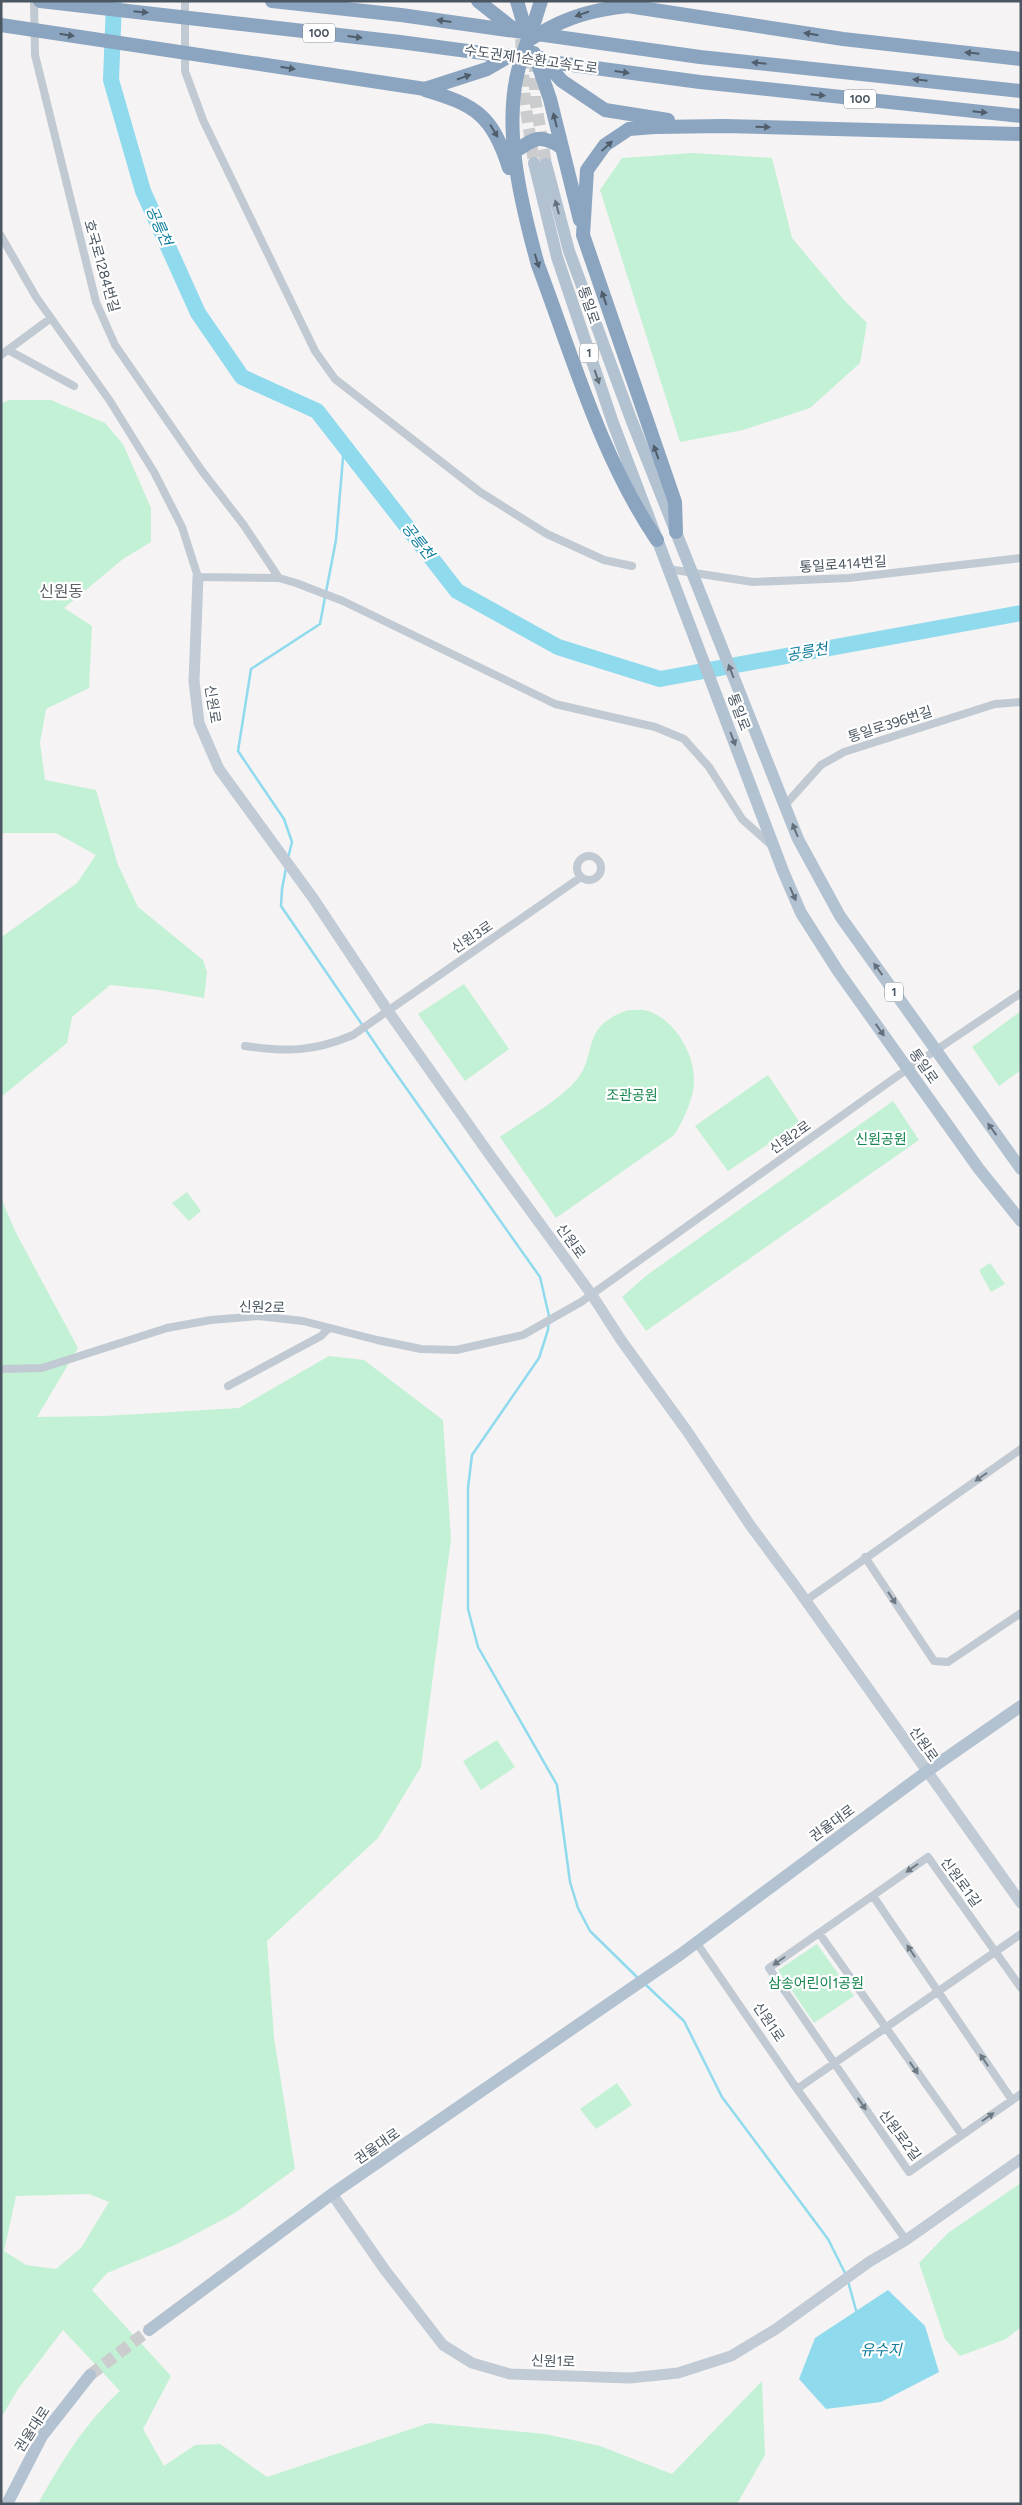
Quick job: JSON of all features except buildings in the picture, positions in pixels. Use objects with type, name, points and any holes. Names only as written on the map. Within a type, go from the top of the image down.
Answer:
[{"type":"highway","name":"수도권제1순환고속도로","points":[[40,1],[400,42],[700,82],[1021,116]]},
{"type":"highway","name":"수도권제1순환고속도로","points":[[272,1],[401,15],[700,57],[1021,91]]},
{"type":"highway","points":[[478,1],[528,41],[562,81],[605,110],[724,126]]},
{"type":"highway","points":[[517,1],[528,41],[541,69],[583,235],[674,502],[676,532]]},
{"type":"highway","points":[[529,235],[513,153],[518,69],[541,1]]},
{"type":"highway","points":[[639,1],[656,9]]},
{"type":"highway","points":[[425,89],[487,69],[510,56],[528,41],[555,24],[600,8],[628,6],[843,38],[1021,59]]},
{"type":"highway","points":[[1,25],[425,89],[457,99],[485,117],[497,136],[538,266],[612,461],[639,514],[657,540]]},
{"type":"highway","points":[[583,235],[587,170],[605,145],[629,129],[724,126],[1021,134]]},
{"type":"highway","points":[[513,153],[537,138],[549,139],[562,146]]},
{"type":"main road","name":"통일로","points":[[1021,1169],[840,916],[798,839],[631,419],[569,251],[540,163],[557,257],[613,423],[774,848],[801,913],[820,944],[908,1070],[979,1169],[1021,1221]]},
{"type":"main road","points":[[1008,1204],[1021,1233]]},
{"type":"main road","name":"권율대로","points":[[149,2330],[332,2194],[624,1993],[926,1772],[1021,1706]]},
{"type":"main road","name":"권율대로","points":[[7,2504],[42,2436],[90,2376]]},
{"type":"street","name":"호국로1284번길","points":[[34,1],[36,55],[96,302],[115,345],[202,471],[243,524],[279,578]]},
{"type":"street","points":[[185,1],[185,71],[203,120],[315,351],[335,379],[480,492],[547,534],[604,560],[632,566]]},
{"type":"street","points":[[1,236],[36,297],[110,401],[154,472],[182,527],[198,577],[279,578],[296,583],[343,601],[555,704],[654,728],[684,739],[709,768],[742,819],[774,848]]},
{"type":"street","points":[[51,318],[4,353],[74,386]]},
{"type":"street","name":"통일로414번길","points":[[668,569],[694,575],[753,582],[840,578],[972,566],[1021,558]]},
{"type":"street","name":"신원로","points":[[198,577],[194,681],[198,723],[219,769],[313,898],[388,1011],[592,1294],[621,1340],[687,1431],[750,1526],[1021,1903]]},
{"type":"street","name":"통일로396번길","points":[[784,805],[821,765],[844,752],[995,704],[1021,702]]},
{"type":"street","name":"신원3로","points":[[244,1046],[290,1052],[311,1048],[353,1035],[581,877]]},
{"type":"street","name":"신원2로","points":[[1,1369],[42,1368],[167,1328],[211,1320],[258,1316],[303,1321],[421,1349],[456,1350],[523,1335],[576,1305],[908,1070],[1021,993]]},
{"type":"street","points":[[228,1386],[321,1336],[329,1328]]},
{"type":"street","points":[[805,1600],[1021,1449]]},
{"type":"street","points":[[865,1557],[934,1661],[948,1662],[1021,1613]]},
{"type":"street","name":"신원로1길","points":[[834,2064],[769,1968],[819,1933],[928,1857],[996,1951]]},
{"type":"street","points":[[873,1896],[1012,2100]]},
{"type":"street","points":[[819,1933],[962,2135]]},
{"type":"street","points":[[797,2090],[1021,1934]]},
{"type":"street","name":"신원1로","points":[[332,2194],[385,2270],[444,2345],[472,2363],[510,2374],[630,2378],[678,2373],[731,2356],[776,2329],[869,2262],[906,2240],[797,2090],[696,1942]]},
{"type":"street","points":[[996,1951],[1021,1988]]},
{"type":"street","name":"신원로2길","points":[[834,2064],[909,2172],[1021,2094]]},
{"type":"street","points":[[906,2240],[1021,2159]]},
{"type":"green space","points":[[693,153],[772,158],[792,238],[844,300],[867,323],[860,363],[810,408],[743,430],[680,442],[600,190],[622,158]]},
{"type":"green space","points":[[9,400],[51,400],[105,423],[123,444],[151,508],[151,542],[123,559],[64,608],[92,626],[89,688],[46,709],[40,743],[45,780],[96,790],[118,865],[138,907],[203,960],[207,972],[204,998],[159,990],[110,985],[72,1017],[67,1043],[1,1097],[1,946],[3,936],[77,883],[96,855],[56,833],[1,833],[1,403]]},
{"type":"green space","points":[[464,984],[509,1049],[465,1081],[418,1014]]},
{"type":"green space","name":"조관공원","points":[[629,1010],[646,1010],[658,1015],[682,1039],[691,1060],[693,1071],[694,1082],[690,1103],[673,1136],[556,1218],[500,1137],[565,1092],[581,1074],[595,1034],[602,1025],[613,1017]]},
{"type":"green space","points":[[1021,1011],[1021,1070],[999,1086],[972,1047]]},
{"type":"green space","points":[[768,1075],[800,1123],[728,1171],[695,1126]]},
{"type":"green space","name":"신원공원","points":[[893,1101],[919,1140],[646,1331],[622,1297],[647,1275]]},
{"type":"green space","points":[[187,1192],[201,1211],[189,1221],[172,1203]]},
{"type":"green space","points":[[1,1198],[15,1231],[78,1348],[37,1417],[104,1416],[239,1408],[329,1356],[364,1360],[443,1420],[451,1539],[421,1767],[378,1838],[267,1941],[274,2038],[295,2169],[235,2213],[175,2245],[107,2273],[92,2290],[171,2376],[143,2429],[164,2466],[195,2445],[220,2444],[267,2477],[429,2423],[545,2434],[600,2446],[672,2474],[762,2381],[765,2455],[737,2504],[38,2504],[74,2444],[107,2403],[120,2391],[63,2330],[18,2389],[1,2418]],"holes":[[[89,2194],[109,2202],[81,2248],[56,2269],[26,2265],[4,2251],[16,2196]]]},
{"type":"green space","points":[[990,1263],[1005,1284],[991,1292],[979,1270]]},
{"type":"green space","points":[[497,1740],[515,1767],[481,1790],[463,1761]]},
{"type":"green space","name":"삼송어린이1공원","points":[[817,1944],[854,1996],[814,2023],[778,1970]]},
{"type":"green space","points":[[617,2083],[632,2105],[596,2129],[580,2109]]},
{"type":"green space","points":[[1021,2183],[1021,2327],[1006,2339],[960,2356],[945,2339],[919,2263],[948,2233]]},
{"type":"water","name":"유수지","points":[[888,2290],[925,2326],[939,2372],[881,2402],[826,2409],[799,2379],[815,2338]]},
{"type":"waterway","name":"공릉천","points":[[114,1],[111,80],[143,191],[198,313],[242,377],[317,411],[457,591],[558,647],[660,679],[1021,613]]},
{"type":"waterway","points":[[326,592],[336,540],[344,446]]},
{"type":"waterway","points":[[288,858],[292,842],[284,819],[238,751],[251,669],[320,624],[325,597]]},
{"type":"waterway","points":[[286,868],[281,906],[387,1061],[540,1277],[549,1316],[548,1330],[539,1358],[472,1455],[468,1488],[468,1609],[478,1647],[557,1785],[570,1882],[578,1908],[590,1931],[639,1979]]},
{"type":"waterway","points":[[645,1984],[684,2021],[722,2097],[828,2239],[845,2273]]},
{"type":"waterway","points":[[848,2281],[857,2314]]},
{"type":"tunnel","points":[[520,21],[525,102],[534,163]]},
{"type":"tunnel","points":[[535,60],[535,98],[546,164]]},
{"type":"tunnel","points":[[90,2375],[149,2330]]},
{"type":"district","name":"신원동","points":[[61,591]]}]
